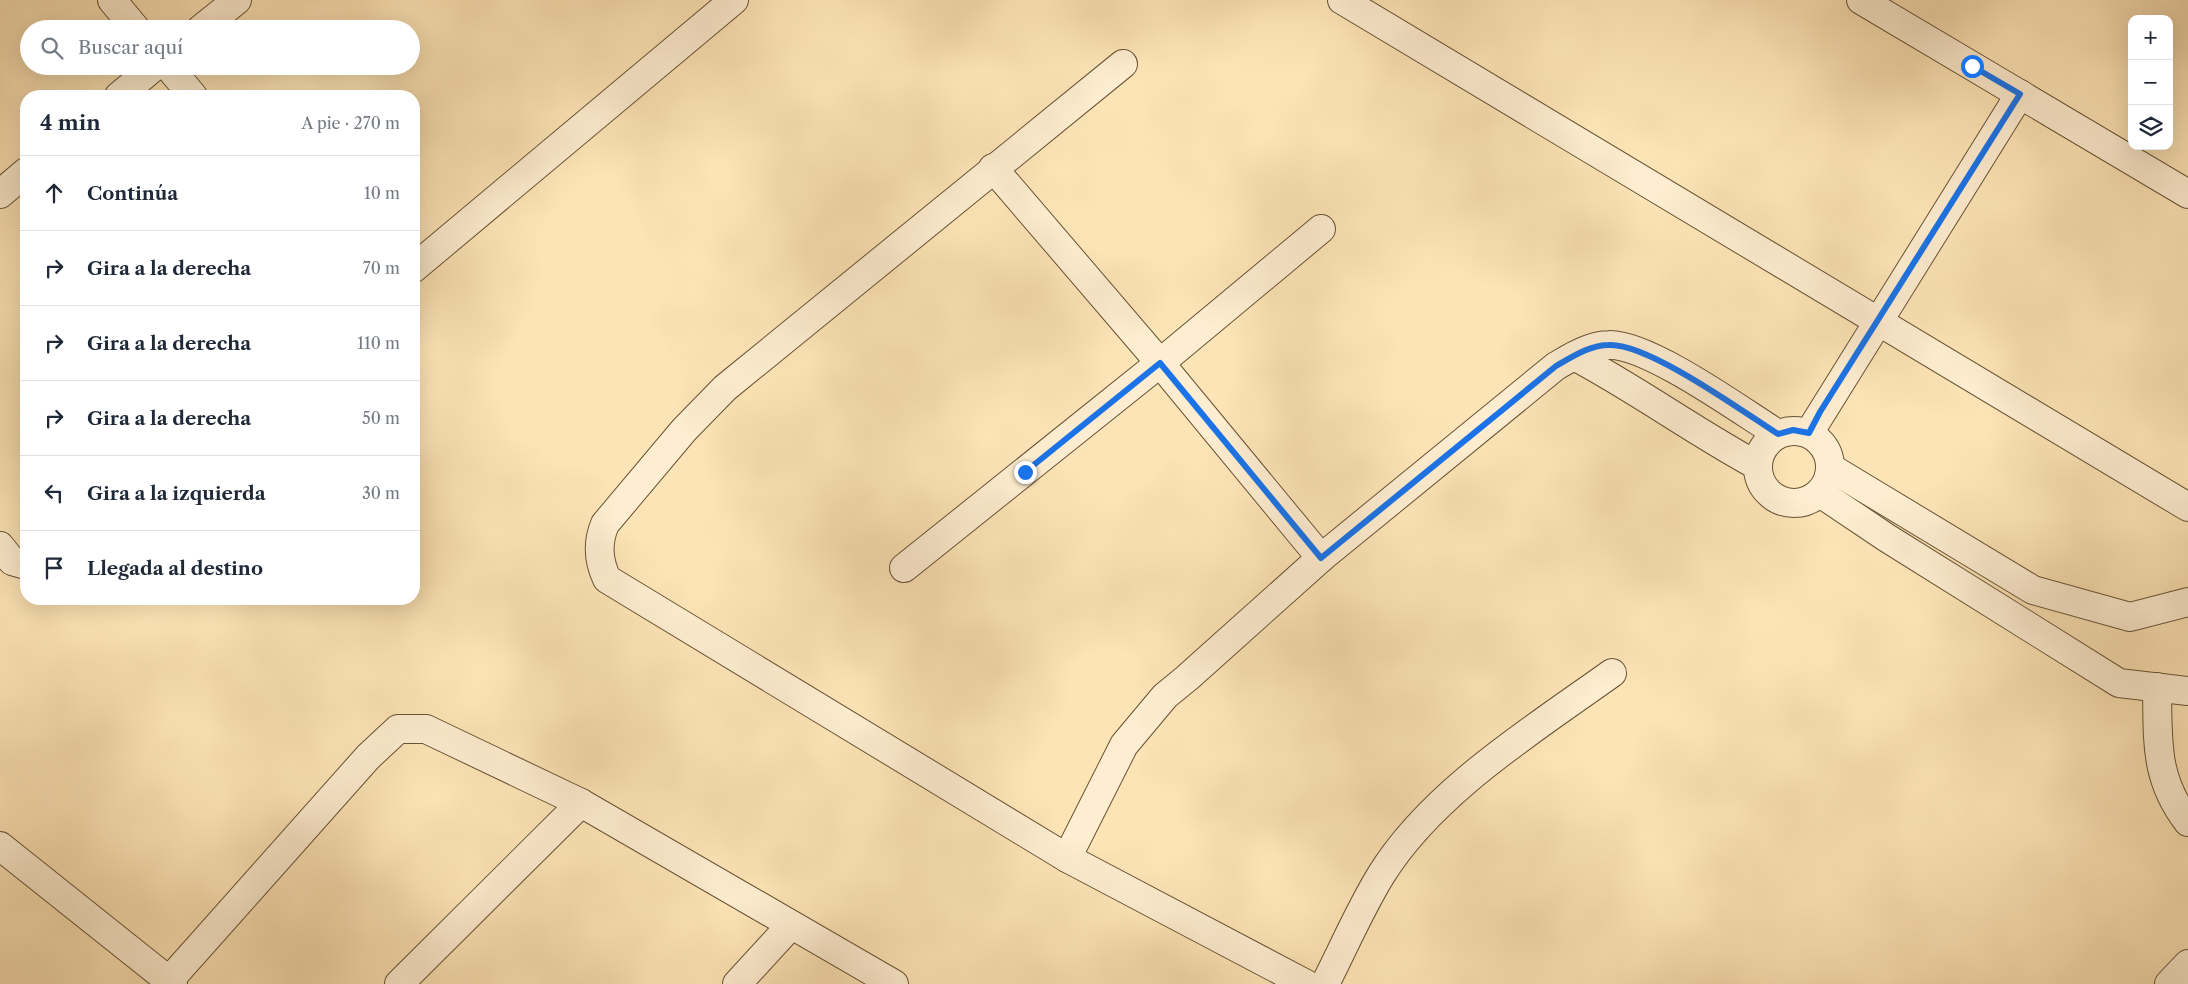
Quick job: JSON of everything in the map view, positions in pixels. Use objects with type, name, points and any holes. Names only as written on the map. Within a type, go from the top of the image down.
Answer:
[{"type":"street","points":[[112,0],[129,20]]},
{"type":"street","points":[[212,20],[237,0]]},
{"type":"street","points":[[420,263],[734,0]]},
{"type":"street","points":[[1342,0],[2188,507]]},
{"type":"street","points":[[1861,0],[2188,194]]},
{"type":"street","points":[[1123,64],[993,168],[726,388],[679,436],[605,524],[601,534],[599,557],[606,579],[1067,858],[1306,984]]},
{"type":"street","points":[[126,90],[144,75]]},
{"type":"street","points":[[176,75],[188,90]]},
{"type":"street","points":[[1809,433],[1820,412],[2020,94]]},
{"type":"street","points":[[993,168],[1160,363],[1321,558]]},
{"type":"street","points":[[0,194],[20,177]]},
{"type":"street","points":[[904,568],[1160,363],[1321,229]]},
{"type":"street","points":[[1067,858],[1124,745],[1165,696],[1321,558],[1556,366],[1592,348],[1609,344],[1643,352],[1693,380],[1778,434]]},
{"type":"street","points":[[1574,356],[1643,395],[1721,446],[1758,466]]},
{"type":"street","points":[[1793,430],[1809,433],[1821,441],[1828,453],[1831,468],[1828,481],[1820,493],[1806,502],[1790,504],[1776,499],[1764,488],[1758,474],[1758,458],[1765,444],[1778,434],[1793,430]]},
{"type":"street","points":[[1831,468],[2033,590],[2130,617],[2188,602]]},
{"type":"street","points":[[1820,493],[1887,538],[2119,683],[2188,691]]},
{"type":"street","points":[[0,546],[12,561],[20,563]]},
{"type":"street","points":[[1325,984],[1381,875],[1429,816],[1464,782],[1501,752],[1612,673]]},
{"type":"street","points":[[2156,687],[2159,758],[2170,794],[2188,822]]},
{"type":"street","points":[[0,846],[169,983],[368,757],[398,729],[426,729],[581,803],[894,984]]},
{"type":"street","points":[[399,984],[581,803]]},
{"type":"street","points":[[737,984],[792,925]]},
{"type":"street","points":[[2169,984],[2188,964]]},
{"type":"route","points":[[1025,472],[1160,363],[1321,558],[1556,366],[1592,348],[1609,344],[1643,352],[1693,380],[1778,434],[1793,430],[1809,433],[1820,412],[2020,94],[1972,66]]}]
